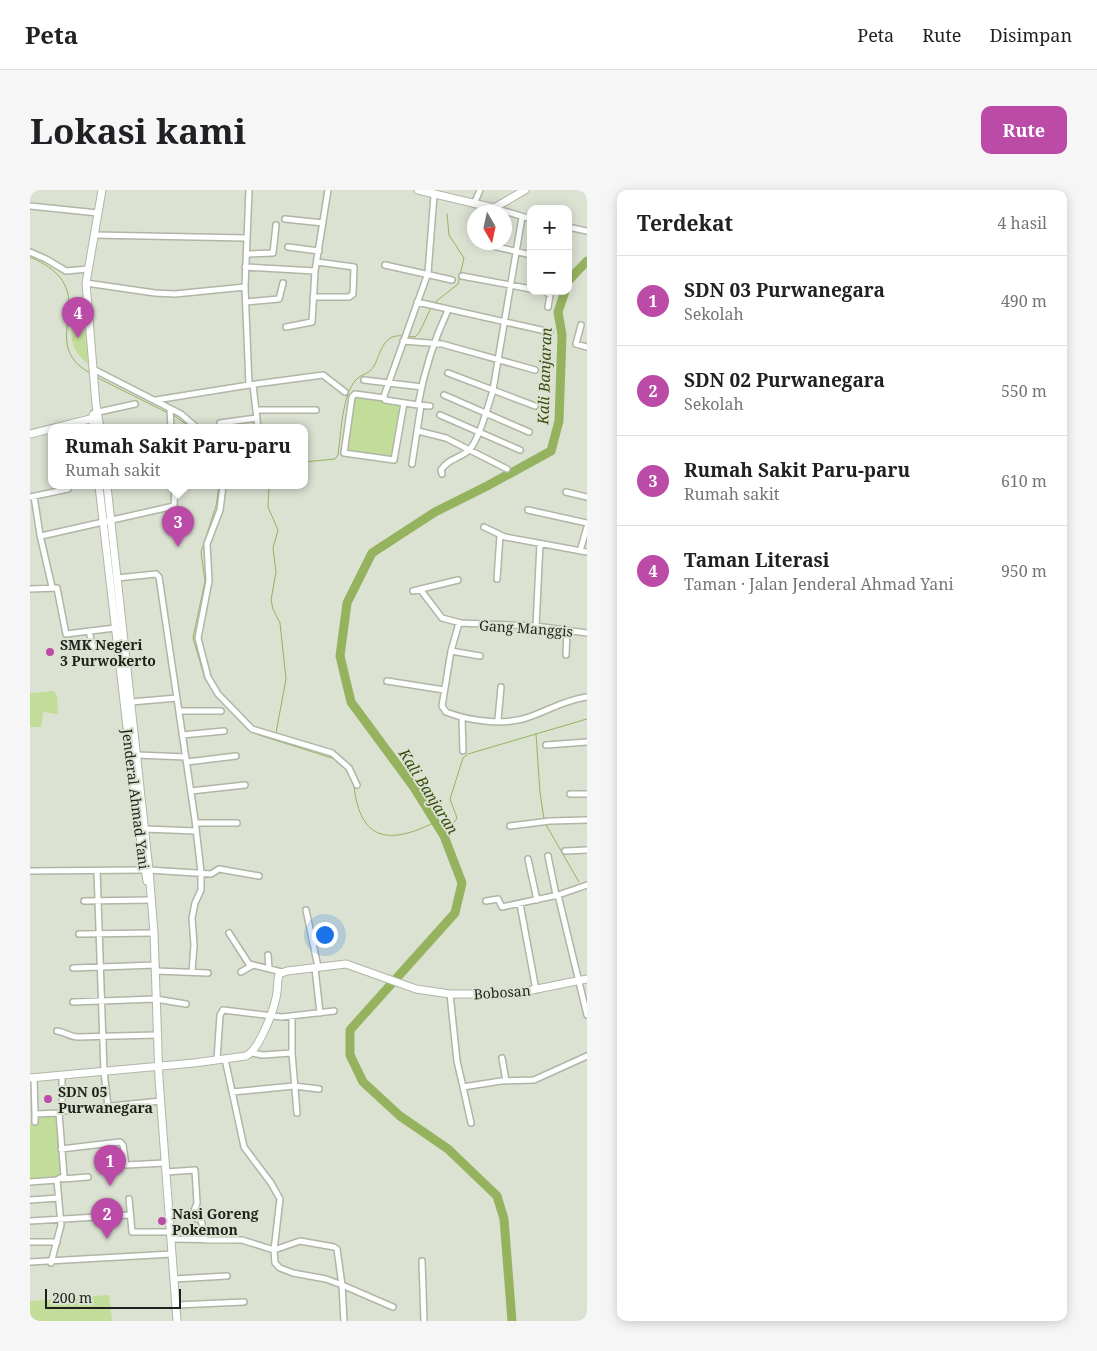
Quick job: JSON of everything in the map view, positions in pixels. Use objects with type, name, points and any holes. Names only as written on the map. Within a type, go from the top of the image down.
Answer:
[{"type":"main road","points":[[99,424],[96,413],[86,283],[102,190]]},
{"type":"main road","points":[[418,190],[479,205]]},
{"type":"main road","points":[[499,205],[525,190]]},
{"type":"main road","points":[[68,424],[96,413]]},
{"type":"main road","points":[[94,424],[96,413]]},
{"type":"main road","points":[[30,434],[48,430]]},
{"type":"main road","name":"Jenderal Ahmad Yani","points":[[100,489],[116,578],[114,591],[115,628],[117,646],[122,655],[130,702],[145,829],[146,870]]},
{"type":"main road","name":"Jenderal Ahmad Yani","points":[[106,489],[106,522],[154,933],[156,1035],[177,1321]]},
{"type":"main road","name":"Bobosan","points":[[282,972],[346,964],[416,989],[450,994],[512,994],[587,978]]},
{"type":"main road","points":[[32,1078],[158,1067],[225,1059],[252,1053],[276,999],[278,976],[282,972]]},
{"type":"street","points":[[249,190],[245,287],[251,385],[258,424]]},
{"type":"street","points":[[286,327],[312,322],[318,251],[328,190]]},
{"type":"street","points":[[474,204],[480,190]]},
{"type":"street","points":[[384,398],[387,382],[428,273],[434,195]]},
{"type":"street","points":[[30,206],[98,213]]},
{"type":"street","points":[[512,214],[527,218]]},
{"type":"street","points":[[442,474],[441,470],[444,464],[470,450],[486,414],[493,390],[522,217]]},
{"type":"street","points":[[285,219],[323,223]]},
{"type":"street","points":[[246,254],[273,253],[276,226]]},
{"type":"street","points":[[572,228],[587,232]]},
{"type":"street","points":[[94,235],[246,238]]},
{"type":"street","points":[[288,248],[318,251]]},
{"type":"street","points":[[511,250],[527,253]]},
{"type":"street","points":[[30,252],[66,271],[88,269]]},
{"type":"street","points":[[313,297],[350,297],[353,294],[354,267],[317,262]]},
{"type":"street","points":[[385,265],[428,273],[452,280]]},
{"type":"street","points":[[245,267],[316,272]]},
{"type":"street","points":[[462,276],[527,288]]},
{"type":"street","points":[[86,283],[175,294],[245,287]]},
{"type":"street","points":[[246,302],[279,299],[284,283]]},
{"type":"street","points":[[548,307],[550,295]]},
{"type":"street","points":[[417,302],[550,332]]},
{"type":"street","points":[[412,464],[418,431],[422,387],[433,343],[448,310]]},
{"type":"street","points":[[581,325],[576,344],[587,347]]},
{"type":"street","points":[[403,341],[433,343],[535,370]]},
{"type":"street","points":[[93,370],[156,400],[170,413],[181,414],[192,424]]},
{"type":"street","points":[[448,373],[535,406]]},
{"type":"street","points":[[156,400],[323,376],[345,392]]},
{"type":"street","points":[[364,380],[422,387]]},
{"type":"street","points":[[404,403],[394,460],[344,453],[352,396],[355,394],[430,406]]},
{"type":"street","points":[[444,395],[529,432]]},
{"type":"street","points":[[96,413],[135,404]]},
{"type":"street","points":[[256,410],[316,410]]},
{"type":"street","points":[[170,413],[171,424]]},
{"type":"street","points":[[440,416],[520,450]]},
{"type":"street","points":[[220,424],[257,418]]},
{"type":"street","points":[[418,431],[446,438],[507,469]]},
{"type":"street","points":[[52,587],[32,497],[68,489]]},
{"type":"street","points":[[41,536],[174,506],[175,489]]},
{"type":"street","points":[[223,489],[220,510],[207,544],[209,581],[199,633],[199,644],[208,677],[218,694],[248,725],[267,734],[332,753],[349,768],[357,785]]},
{"type":"street","points":[[566,492],[587,497]]},
{"type":"street","points":[[528,510],[587,525],[580,551]]},
{"type":"street","points":[[484,527],[500,536],[587,552]]},
{"type":"street","points":[[497,578],[500,536]]},
{"type":"street","points":[[536,626],[540,544]]},
{"type":"street","points":[[116,578],[158,574],[196,823],[201,890],[192,918],[192,972]]},
{"type":"street","points":[[413,591],[458,580]]},
{"type":"street","points":[[30,589],[57,588],[66,634],[115,628]]},
{"type":"street","points":[[420,589],[442,618],[463,623]]},
{"type":"street","points":[[463,623],[457,626],[442,709],[473,721],[522,719],[556,704],[587,696]]},
{"type":"street","name":"Gang Manggis","points":[[463,623],[536,626],[587,633]]},
{"type":"street","points":[[89,631],[93,648],[117,646]]},
{"type":"street","points":[[566,655],[567,631]]},
{"type":"street","points":[[451,651],[480,656]]},
{"type":"street","points":[[387,681],[444,690]]},
{"type":"street","points":[[498,720],[501,687]]},
{"type":"street","points":[[130,702],[177,698]]},
{"type":"street","points":[[179,711],[221,711]]},
{"type":"street","points":[[462,718],[463,751]]},
{"type":"street","points":[[182,735],[224,731]]},
{"type":"street","points":[[546,745],[587,742]]},
{"type":"street","points":[[136,755],[186,759],[236,756]]},
{"type":"street","points":[[191,791],[245,785]]},
{"type":"street","points":[[570,794],[587,794]]},
{"type":"street","points":[[510,826],[550,821],[587,820]]},
{"type":"street","points":[[196,823],[237,823]]},
{"type":"street","points":[[145,829],[196,831]]},
{"type":"street","points":[[565,851],[587,850]]},
{"type":"street","points":[[548,856],[587,1014]]},
{"type":"street","points":[[528,859],[537,900]]},
{"type":"street","points":[[30,871],[146,870],[214,874],[218,868],[259,876]]},
{"type":"street","points":[[97,871],[104,1072],[108,1106]]},
{"type":"street","points":[[486,901],[498,899],[502,907],[557,895],[587,885]]},
{"type":"street","points":[[84,901],[151,900]]},
{"type":"street","points":[[520,904],[536,990]]},
{"type":"street","points":[[306,910],[317,967],[320,1013]]},
{"type":"street","points":[[79,934],[154,933]]},
{"type":"street","points":[[229,933],[244,954],[246,961],[253,965],[282,972]]},
{"type":"street","points":[[268,955],[269,968]]},
{"type":"street","points":[[241,972],[253,965]]},
{"type":"street","points":[[73,968],[100,966],[156,968],[208,973]]},
{"type":"street","points":[[450,994],[457,1061],[471,1123]]},
{"type":"street","points":[[73,1002],[156,999],[186,1004]]},
{"type":"street","points":[[217,1060],[221,1012],[227,1010],[292,1016],[334,1011]]},
{"type":"street","points":[[292,1016],[292,1054],[297,1113]]},
{"type":"street","points":[[57,1031],[64,1032],[70,1037],[104,1038],[156,1035]]},
{"type":"street","points":[[252,1053],[263,1055],[292,1054]]},
{"type":"street","points":[[463,1087],[506,1081],[534,1080],[587,1056]]},
{"type":"street","points":[[502,1058],[506,1081]]},
{"type":"street","points":[[225,1059],[244,1147],[271,1183],[280,1200],[274,1250],[275,1263],[280,1268],[294,1273],[326,1279],[393,1307]]},
{"type":"street","points":[[51,1263],[61,1219],[59,1198],[62,1149],[60,1112],[62,1076]]},
{"type":"street","points":[[32,1078],[35,1122]]},
{"type":"street","points":[[232,1092],[294,1086],[319,1088]]},
{"type":"street","points":[[35,1114],[160,1101]]},
{"type":"street","points":[[62,1149],[120,1142],[123,1146],[126,1165],[165,1163]]},
{"type":"street","points":[[166,1172],[195,1170],[197,1204],[194,1211],[196,1219],[201,1219],[205,1240]]},
{"type":"street","points":[[30,1182],[88,1177]]},
{"type":"street","points":[[30,1200],[59,1198]]},
{"type":"street","points":[[129,1199],[132,1232],[205,1240],[242,1240],[274,1250],[300,1241],[336,1248],[342,1285],[344,1321]]},
{"type":"street","points":[[30,1221],[130,1215]]},
{"type":"street","points":[[30,1242],[57,1242]]},
{"type":"street","points":[[30,1262],[51,1263],[172,1254]]},
{"type":"street","points":[[422,1261],[424,1321]]},
{"type":"street","points":[[174,1279],[227,1276]]},
{"type":"street","points":[[176,1305],[244,1302]]},
{"type":"green space","points":[[74,309],[83,310],[88,364],[77,352],[72,340]]},
{"type":"green space","points":[[350,394],[406,403],[397,463],[341,455]]},
{"type":"green space","points":[[54,691],[57,696],[58,714],[43,712],[41,727],[30,727],[30,693]]},
{"type":"green space","points":[[59,1115],[61,1178],[30,1181],[30,1124],[36,1124],[36,1116]]},
{"type":"green space","points":[[109,1295],[112,1321],[30,1321],[30,1301]]},
{"type":"waterway","points":[[434,303],[458,284],[464,258],[449,235],[447,214]]},
{"type":"waterway","points":[[30,257],[53,270],[65,285],[69,300],[67,346],[74,360],[90,373]]},
{"type":"waterway","name":"Kali Banjaran","points":[[572,277],[587,261]]},
{"type":"waterway","name":"Kali Banjaran","points":[[512,1321],[504,1219],[497,1196],[448,1149],[400,1116],[363,1082],[350,1055],[350,1030],[455,913],[462,883],[444,836],[413,786],[351,702],[340,656],[347,603],[372,553],[435,512],[551,451],[559,421],[562,335],[558,312],[564,295]]},
{"type":"waterway","points":[[407,336],[415,337],[419,333],[431,308]]},
{"type":"waterway","points":[[308,462],[335,459],[338,455],[341,426],[351,386],[358,378],[372,369],[387,341],[396,336],[403,336]]},
{"type":"waterway","points":[[96,377],[168,413]]},
{"type":"waterway","points":[[172,414],[186,424]]},
{"type":"waterway","points":[[213,690],[205,679],[193,638],[205,581],[201,552],[216,506],[219,489]]},
{"type":"waterway","points":[[269,489],[268,507],[278,530],[273,548],[276,572],[271,600],[280,623],[286,679],[276,733]]},
{"type":"waterway","points":[[239,719],[251,731],[259,735],[335,759]]},
{"type":"waterway","points":[[444,836],[457,818],[450,799],[463,758],[468,754],[587,719]]},
{"type":"waterway","points":[[536,734],[540,793],[544,819]]},
{"type":"waterway","points":[[354,786],[357,805],[363,818],[370,828],[380,834],[404,834],[435,822]]},
{"type":"waterway","points":[[545,823],[579,882]]},
{"type":"place","name":"Taman Literasi","points":[[78,338]]},
{"type":"place","name":"Rumah Sakit Paru-paru","points":[[178,547]]},
{"type":"place","name":"SMK Negeri 3 Purwokerto","points":[[50,652]]},
{"type":"place","name":"SDN 05 Purwanegara","points":[[48,1099]]},
{"type":"place","name":"SDN 03 Purwanegara","points":[[110,1186]]},
{"type":"place","name":"Nasi Goreng Pokemon","points":[[162,1221]]},
{"type":"place","name":"SDN 02 Purwanegara","points":[[107,1239]]}]
